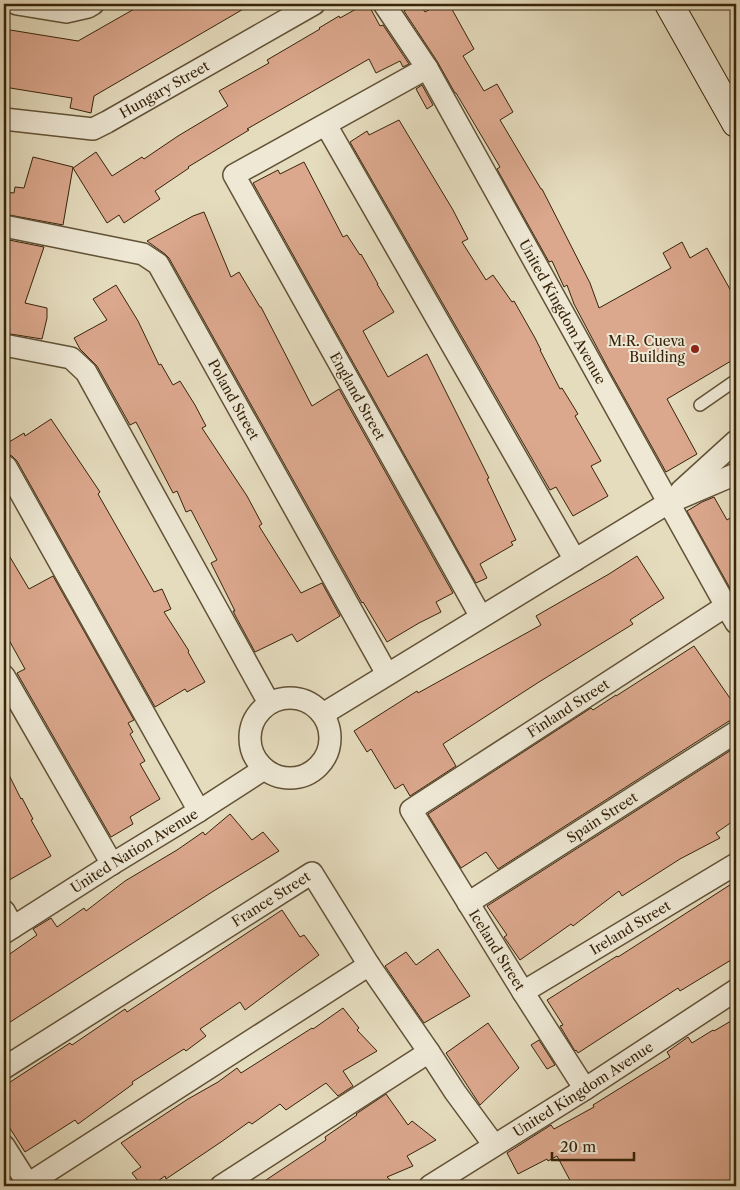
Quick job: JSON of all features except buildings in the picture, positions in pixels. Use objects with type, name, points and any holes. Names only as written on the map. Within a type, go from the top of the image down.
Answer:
[{"type":"main road","points":[[669,4],[736,123]]},
{"type":"street","points":[[17,4],[66,12],[93,4]]},
{"type":"street","name":"Hungary Street","points":[[4,119],[93,129],[116,118],[314,4]]},
{"type":"street","name":"United Kingdom Avenue","points":[[384,4],[427,68],[731,614]]},
{"type":"street","points":[[427,68],[326,125],[575,560]]},
{"type":"street","name":"England Street","points":[[326,125],[234,175],[481,617]]},
{"type":"street","name":"Poland Street","points":[[4,226],[143,254],[158,264],[387,674]]},
{"type":"street","points":[[4,345],[71,358],[86,372],[270,704]]},
{"type":"street","points":[[668,503],[736,441]]},
{"type":"street","points":[[4,466],[199,811]]},
{"type":"street","points":[[323,714],[668,503],[736,474]]},
{"type":"street","name":"Finland Street","points":[[411,810],[731,614]]},
{"type":"street","points":[[4,676],[112,864]]},
{"type":"street","points":[[280,699],[304,700],[315,706],[323,714],[329,725],[331,738],[329,751],[322,763],[313,772],[301,778],[288,779],[275,776],[264,769],[255,759],[250,748],[253,722],[260,712],[270,704],[280,699]]},
{"type":"street","name":"Spain Street","points":[[468,903],[736,732]]},
{"type":"street","name":"United Nation Avenue","points":[[7,924],[112,864],[264,769]]},
{"type":"street","name":"Iceland Street","points":[[411,810],[585,1089]]},
{"type":"street","name":"Ireland Street","points":[[523,992],[736,864]]},
{"type":"street","name":"France Street","points":[[4,1068],[312,873],[369,965],[455,1092],[494,1145]]},
{"type":"street","points":[[4,1146],[30,1185],[369,965]]},
{"type":"street","name":"United Kingdom Avenue","points":[[430,1186],[585,1089],[736,990]]},
{"type":"street","points":[[221,1186],[429,1052]]},
{"type":"lane","points":[[700,405],[736,380]]},
{"type":"place","name":"M.R. Cueva Building","points":[[695,349]]}]
